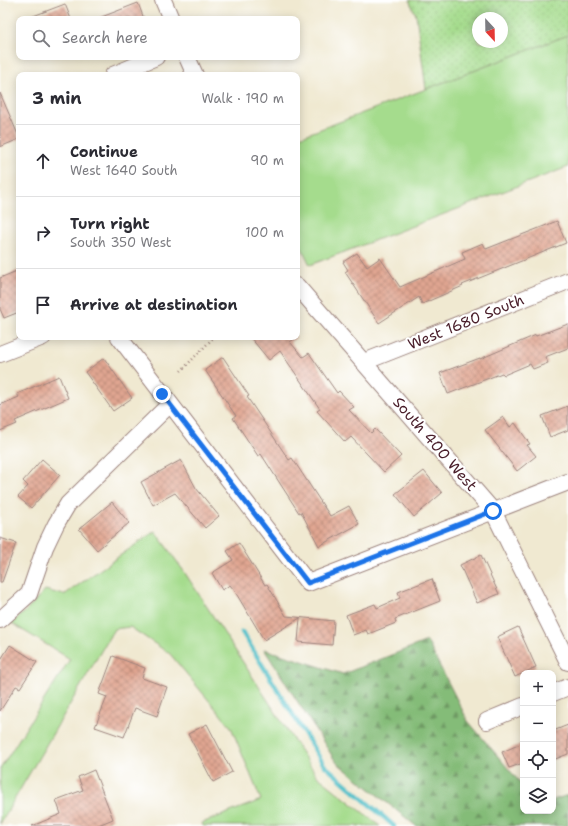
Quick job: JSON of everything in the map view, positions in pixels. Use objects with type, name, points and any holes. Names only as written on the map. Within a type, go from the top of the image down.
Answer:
[{"type":"street","points":[[163,0],[170,16]]},
{"type":"street","points":[[120,72],[149,60]]},
{"type":"street","points":[[188,60],[194,72]]},
{"type":"street","name":"West 1680 South","points":[[364,362],[568,282]]},
{"type":"street","name":"South 400 West","points":[[300,289],[493,511],[568,662]]},
{"type":"street","points":[[0,354],[35,340]]},
{"type":"street","points":[[121,340],[308,583],[568,482]]},
{"type":"street","points":[[0,620],[28,594],[45,547],[68,504],[170,404]]},
{"type":"street","points":[[556,692],[568,687]]},
{"type":"street","points":[[487,721],[520,707]]},
{"type":"path","points":[[181,370],[211,340]]},
{"type":"green space","points":[[409,0],[568,0],[568,35],[426,89],[416,15]]},
{"type":"green space","points":[[568,35],[568,167],[310,265],[300,244],[300,137]]},
{"type":"green space","points":[[155,531],[183,570],[317,776],[380,826],[203,826],[202,823],[261,800],[231,727],[170,654],[130,627],[114,629],[0,824],[0,769],[70,659],[11,623],[26,611],[45,590],[64,595]]},
{"type":"green space","points":[[427,641],[468,721],[520,782],[520,814],[556,814],[556,799],[568,795],[568,826],[416,826],[336,762],[264,649],[343,674]]},
{"type":"building","points":[[138,3],[143,16],[104,16]]},
{"type":"building","points":[[65,4],[70,16],[33,16]]},
{"type":"building","points":[[0,93],[16,130],[16,140],[0,147]]},
{"type":"building","points":[[557,221],[566,243],[462,285],[463,286],[422,304],[419,297],[379,323],[345,272],[348,270],[343,262],[357,253],[367,267],[380,258],[400,287],[465,259],[462,252],[483,243],[486,249]]},
{"type":"building","points":[[16,271],[16,313],[4,318],[0,309],[0,278]]},
{"type":"building","points":[[568,324],[568,348],[545,357],[548,363],[533,369],[530,364],[504,375],[502,373],[448,394],[440,373],[480,359],[536,335]]},
{"type":"building","points":[[252,340],[293,340],[290,342],[303,357],[309,353],[337,393],[339,391],[354,407],[349,410],[371,433],[375,429],[401,456],[384,472],[351,437],[345,442],[317,411],[320,409],[280,351],[269,360]]},
{"type":"building","points":[[223,357],[249,396],[247,397],[289,460],[292,458],[330,516],[349,506],[359,524],[319,546],[301,512],[299,513],[261,454],[258,456],[233,418],[236,416],[205,370]]},
{"type":"building","points":[[104,358],[132,398],[113,411],[85,372]]},
{"type":"building","points":[[59,376],[68,398],[15,421],[17,424],[0,431],[0,405],[19,397],[17,394]]},
{"type":"building","points":[[568,406],[568,430],[550,437],[542,416]]},
{"type":"building","points":[[503,417],[510,427],[515,423],[530,444],[527,445],[536,456],[517,471],[485,430]]},
{"type":"building","points":[[42,459],[60,475],[31,508],[18,497],[28,486],[23,481]]},
{"type":"building","points":[[181,460],[196,488],[219,516],[205,528],[175,493],[153,505],[141,482]]},
{"type":"building","points":[[424,471],[442,493],[414,517],[395,494]]},
{"type":"building","points":[[112,502],[129,523],[97,550],[79,529]]},
{"type":"building","points":[[0,538],[16,543],[2,582],[0,582]]},
{"type":"building","points":[[239,543],[265,585],[267,584],[286,616],[334,621],[332,645],[298,642],[300,618],[264,640],[234,590],[230,585],[222,590],[212,573],[233,560],[227,551]]},
{"type":"building","points":[[481,555],[499,594],[477,603],[460,565]]},
{"type":"building","points":[[432,579],[440,601],[395,619],[396,623],[368,634],[366,630],[353,635],[346,615],[375,604],[377,608],[400,598],[398,592]]},
{"type":"building","points":[[518,627],[536,667],[530,670],[520,670],[520,675],[515,677],[497,637]]},
{"type":"building","points":[[10,645],[37,662],[20,688],[16,686],[0,711],[0,661]]},
{"type":"building","points":[[113,656],[145,668],[142,678],[167,687],[157,716],[135,708],[124,737],[95,727],[107,697],[99,694]]},
{"type":"building","points":[[207,724],[232,772],[213,782],[188,734]]},
{"type":"building","points":[[568,725],[568,754],[556,759],[556,742],[556,730]]},
{"type":"building","points":[[520,744],[520,764],[509,768],[502,752]]},
{"type":"building","points":[[94,770],[113,819],[96,826],[32,826],[61,814],[56,800],[83,790],[78,777]]},
{"type":"waterway","points":[[242,632],[324,765],[394,826]]},
{"type":"route","points":[[162,394],[308,583],[493,511]]}]
